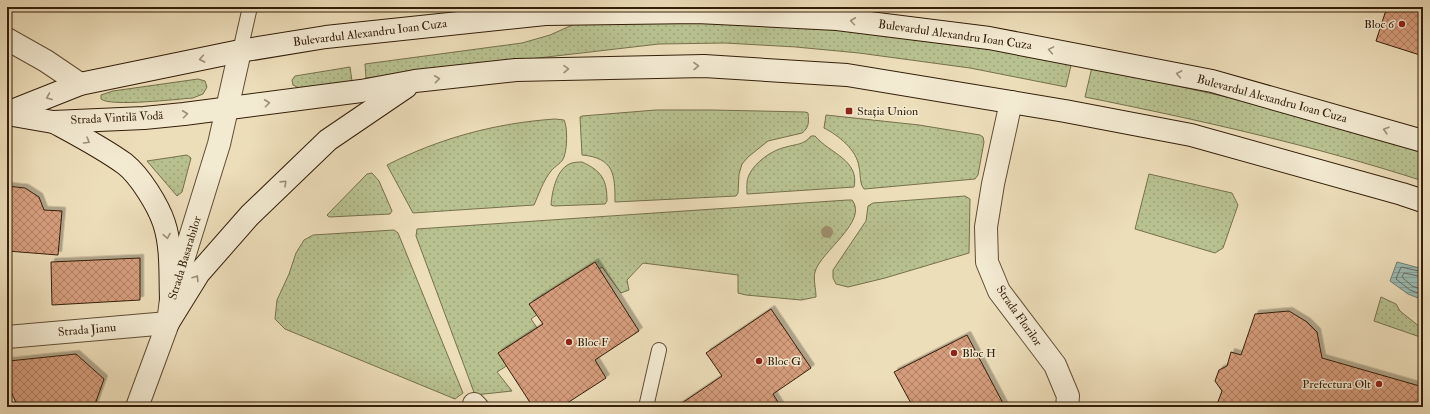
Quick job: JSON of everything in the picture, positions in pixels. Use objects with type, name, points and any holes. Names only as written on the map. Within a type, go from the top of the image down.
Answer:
[{"type":"main road","name":"Bulevardul Alexandru Ioan Cuza","points":[[7,114],[80,84],[240,51],[326,37],[545,14],[697,12],[837,19],[990,38],[1212,81],[1423,141]]},
{"type":"main road","points":[[7,39],[46,61],[80,84]]},
{"type":"main road","name":"Strada Basarabilor","points":[[137,407],[168,323],[172,299],[219,144],[240,51]]},
{"type":"main road","points":[[228,108],[361,91],[414,81],[516,70],[704,66],[847,75],[1011,102],[1191,135],[1423,201]]},
{"type":"main road","points":[[168,323],[199,273],[250,215],[328,140],[414,81]]},
{"type":"main road","name":"Strada Florilor","points":[[1011,102],[993,184],[986,227],[987,262],[999,291],[1055,365],[1068,396],[1067,407]]},
{"type":"main road","name":"Strada Vintilă Vodă","points":[[7,114],[53,122],[144,118],[228,108]]},
{"type":"main road","points":[[53,122],[90,142],[126,165],[148,191],[164,222],[170,249],[172,299]]},
{"type":"main road","name":"Strada Jianu","points":[[7,337],[168,323]]},
{"type":"lane","points":[[240,51],[250,7]]},
{"type":"lane","points":[[646,407],[659,350]]},
{"type":"green space","points":[[579,22],[811,22],[1072,61],[1066,87],[970,68],[859,53],[796,47],[725,43],[659,44],[366,78],[365,64],[522,43],[550,35]]},
{"type":"green space","points":[[350,67],[352,81],[299,88],[293,85],[292,80],[295,76]]},
{"type":"green space","points":[[1092,67],[1267,106],[1423,152],[1423,181],[1339,156],[1255,134],[1085,97]]},
{"type":"green space","points":[[198,79],[205,81],[207,87],[203,94],[193,98],[130,102],[107,101],[101,99],[101,95],[113,91]]},
{"type":"green space","points":[[656,110],[805,112],[808,113],[808,122],[806,129],[802,133],[768,141],[748,157],[742,164],[739,174],[738,193],[736,196],[615,202],[613,176],[607,164],[593,157],[582,155],[580,117]]},
{"type":"green space","points":[[826,115],[919,125],[980,135],[983,137],[984,142],[978,175],[975,179],[864,189],[861,184],[859,167],[855,155],[841,139],[824,128]]},
{"type":"green space","points":[[555,119],[564,120],[567,138],[565,153],[562,161],[551,171],[546,179],[534,205],[413,213],[387,165],[427,147],[469,133],[511,124]]},
{"type":"green space","points":[[811,136],[815,136],[848,163],[855,178],[854,187],[747,194],[748,177],[755,166],[764,157],[775,151],[803,143]]},
{"type":"green space","points":[[187,155],[191,158],[182,192],[177,196],[147,161]]},
{"type":"green space","points":[[582,162],[589,165],[602,177],[607,194],[607,201],[605,204],[551,205],[554,187],[559,174],[567,165]]},
{"type":"green space","points":[[372,173],[379,181],[392,211],[390,214],[329,217],[327,215],[367,174]]},
{"type":"green space","points":[[1149,174],[1232,193],[1238,205],[1223,248],[1215,253],[1135,229]]},
{"type":"green space","points":[[965,196],[970,199],[969,253],[885,278],[848,287],[836,284],[833,278],[833,270],[866,221],[868,206],[873,203]]},
{"type":"green space","points":[[852,200],[855,208],[854,217],[849,227],[825,255],[815,272],[814,281],[816,297],[801,300],[746,295],[738,293],[738,275],[643,263],[627,280],[629,290],[621,293],[602,267],[531,319],[546,341],[497,372],[512,391],[475,395],[416,236],[417,229]]},
{"type":"green space","points":[[394,230],[398,233],[463,393],[455,399],[285,329],[275,319],[277,300],[289,274],[296,253],[304,240],[313,235]]},
{"type":"green space","points":[[1381,297],[1396,304],[1400,311],[1423,328],[1423,338],[1374,321]]},
{"type":"water","points":[[1397,262],[1423,269],[1423,300],[1408,294],[1390,281]]},
{"type":"building","name":"Bloc 6","points":[[1387,7],[1423,7],[1423,56],[1376,41]]},
{"type":"building","points":[[7,186],[25,188],[39,197],[44,210],[62,211],[58,255],[7,251]]},
{"type":"building","points":[[140,258],[140,300],[52,305],[51,262]]},
{"type":"building","name":"Bloc F","points":[[595,262],[639,331],[595,360],[606,378],[561,407],[533,407],[498,353],[543,324],[529,304]]},
{"type":"building","name":"Bloc G","points":[[771,309],[811,368],[773,394],[781,407],[676,407],[722,376],[706,353]]},
{"type":"building","points":[[1289,311],[1307,322],[1317,332],[1322,358],[1423,387],[1423,407],[1216,407],[1222,391],[1215,381],[1219,370],[1227,366],[1231,352],[1241,355],[1255,314]]},
{"type":"building","name":"Bloc H","points":[[967,335],[1005,407],[913,407],[894,372]]},
{"type":"building","points":[[76,354],[104,379],[94,407],[18,407],[7,383],[9,361]]},
{"type":"place","name":"Bloc 6","points":[[1402,24]]},
{"type":"place","name":"Stația Union","points":[[849,111]]},
{"type":"place","name":"Bloc F","points":[[569,342]]},
{"type":"place","name":"Bloc H","points":[[954,353]]},
{"type":"place","name":"Bloc G","points":[[759,361]]},
{"type":"place","name":"Prefectura Olt","points":[[1379,384]]}]
